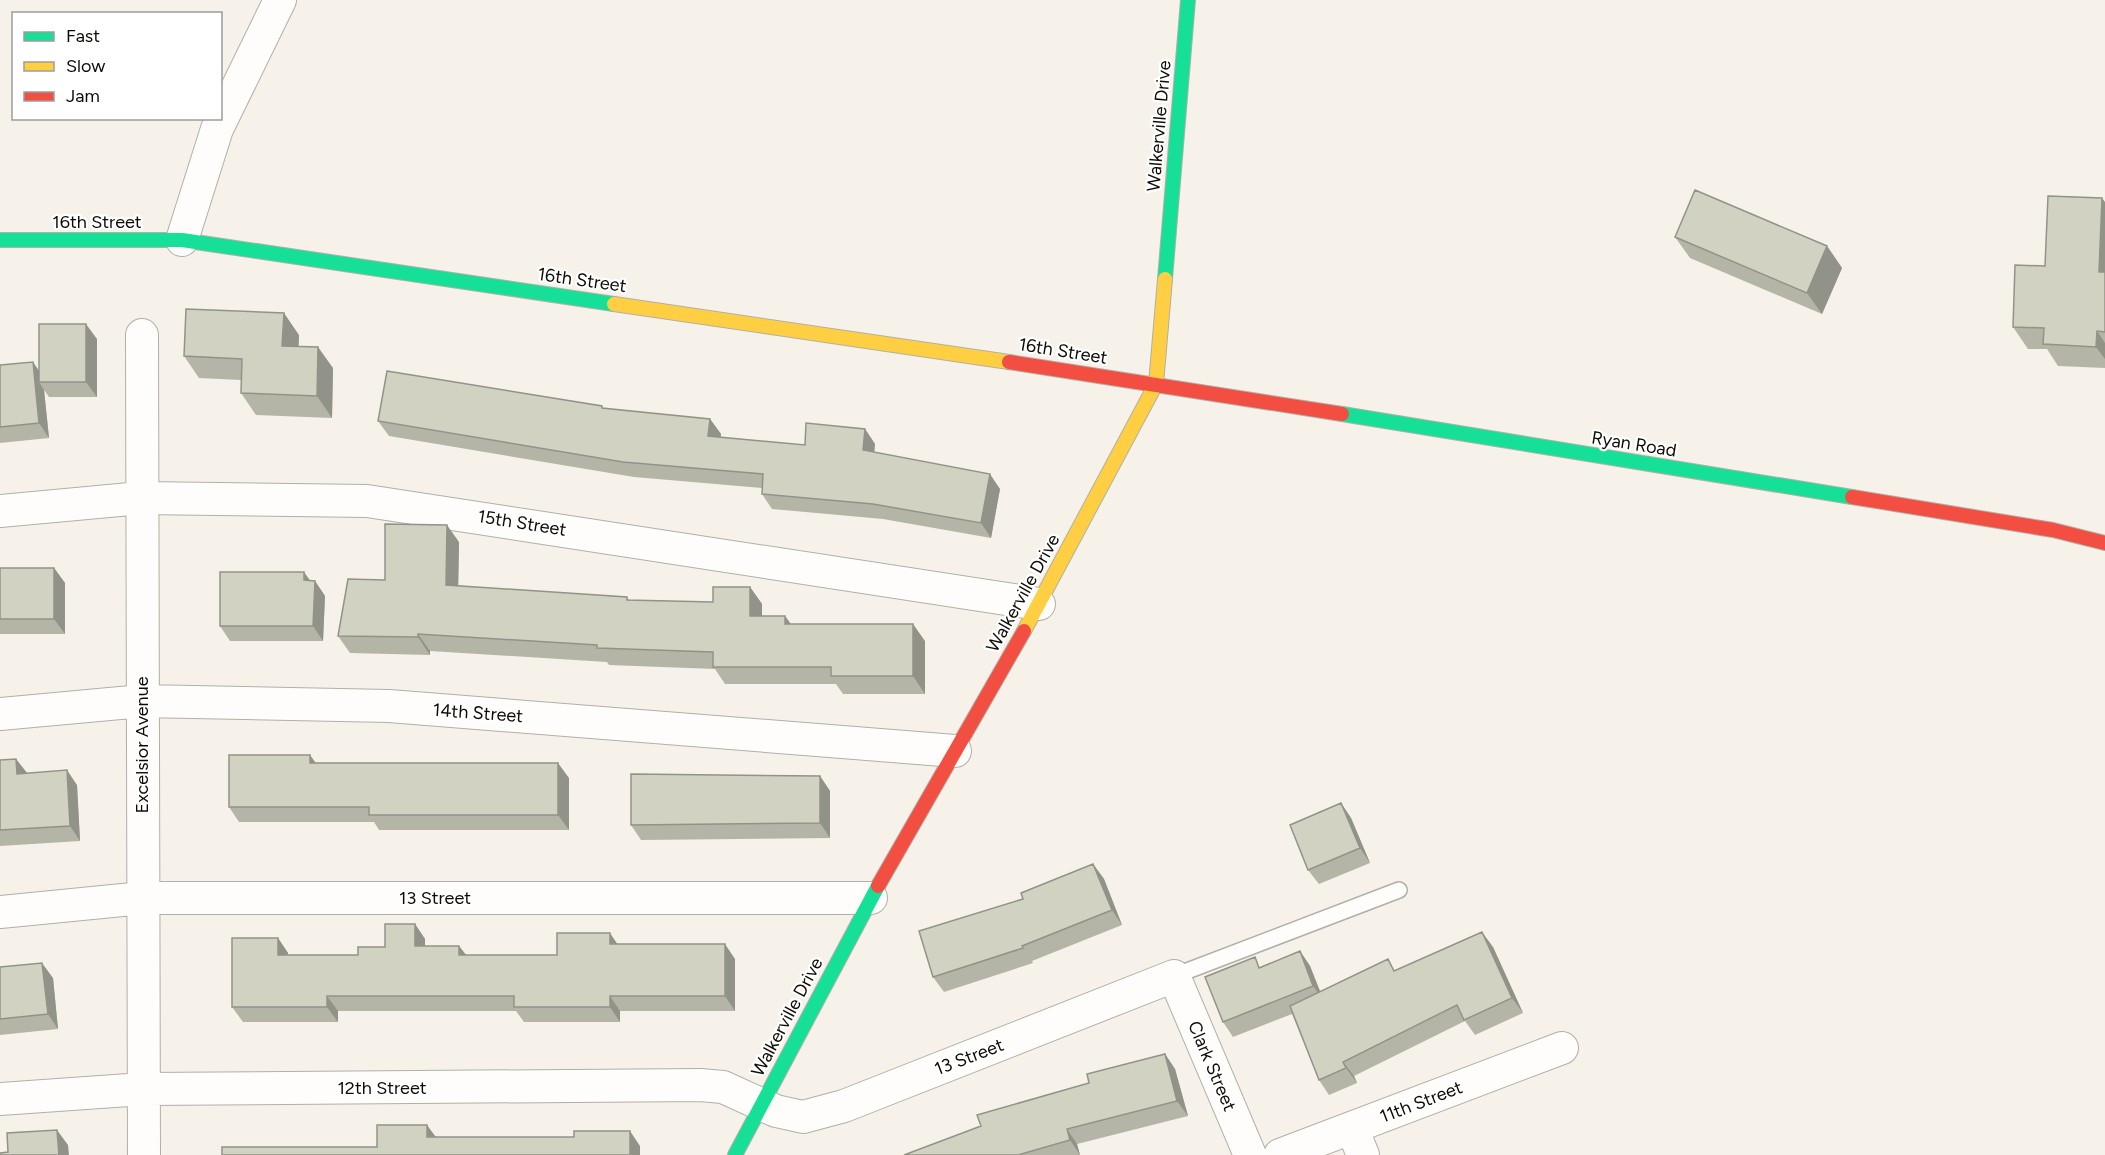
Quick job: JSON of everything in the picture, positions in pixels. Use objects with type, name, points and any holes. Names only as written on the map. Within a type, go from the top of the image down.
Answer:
[{"type":"street","points":[[182,240],[218,129],[280,0]]},
{"type":"street","name":"Walkerville Drive","points":[[735,1155],[871,898],[1039,604],[1156,384],[1188,0]]},
{"type":"street","name":"16th Street","points":[[0,240],[182,240],[1156,384]]},
{"type":"street","name":"Excelsior Avenue","points":[[142,335],[144,1155]]},
{"type":"street","name":"Ryan Road","points":[[1156,384],[2053,530],[2105,543]]},
{"type":"street","name":"15th Street","points":[[0,511],[141,498],[280,498],[377,502],[1039,604]]},
{"type":"street","name":"14th Street","points":[[0,714],[142,701],[389,706],[955,751]]},
{"type":"street","name":"13 Street","points":[[0,912],[143,898],[871,898]]},
{"type":"street","name":"13 Street","points":[[762,1104],[789,1115],[817,1115],[1174,976]]},
{"type":"street","name":"Clark Street","points":[[1174,976],[1250,1155]]},
{"type":"street","name":"11th Street","points":[[1280,1155],[1358,1141],[1562,1048]]},
{"type":"street","name":"12th Street","points":[[0,1099],[143,1089],[700,1085],[723,1087],[762,1104]]},
{"type":"lane","points":[[1174,976],[1399,890]]},
{"type":"building","points":[[1695,190],[1827,246],[1807,293],[1675,237]]},
{"type":"building","points":[[2048,196],[2102,198],[2099,272],[2105,272],[2105,332],[2097,331],[2096,347],[2043,344],[2044,328],[2013,327],[2015,265],[2045,266]]},
{"type":"building","points":[[186,309],[284,313],[282,346],[318,347],[317,396],[241,393],[242,359],[184,356]]},
{"type":"building","points":[[39,324],[86,324],[86,382],[39,382]]},
{"type":"building","points":[[33,362],[39,423],[0,427],[0,365]]},
{"type":"building","points":[[387,371],[602,406],[602,408],[710,419],[708,436],[805,445],[806,423],[865,429],[863,450],[990,474],[981,523],[873,504],[762,494],[763,474],[623,462],[378,421]]},
{"type":"building","points":[[385,524],[447,525],[446,585],[627,597],[627,600],[713,602],[713,587],[750,587],[750,616],[785,616],[785,624],[913,624],[913,676],[831,676],[831,667],[713,667],[713,652],[597,648],[597,645],[418,634],[418,637],[338,636],[348,579],[385,580]]},
{"type":"building","points":[[0,568],[54,568],[54,619],[0,619]]},
{"type":"building","points":[[220,572],[304,572],[304,580],[315,581],[313,626],[220,626]]},
{"type":"building","points":[[229,755],[310,755],[310,763],[558,763],[558,815],[369,815],[369,807],[229,807]]},
{"type":"building","points":[[16,759],[17,774],[67,770],[70,826],[0,830],[0,760]]},
{"type":"building","points":[[631,774],[820,776],[820,823],[631,825]]},
{"type":"building","points":[[1341,803],[1360,848],[1308,870],[1290,825]]},
{"type":"building","points":[[1093,864],[1112,910],[1022,946],[1023,948],[933,977],[919,931],[1023,899],[1021,893]]},
{"type":"building","points":[[385,924],[415,924],[415,946],[459,946],[459,955],[557,955],[557,933],[610,933],[610,944],[725,944],[725,996],[610,996],[610,1007],[514,1007],[514,996],[327,996],[327,1007],[232,1007],[232,938],[278,938],[278,955],[358,955],[358,947],[385,947]]},
{"type":"building","points":[[1482,932],[1512,998],[1464,1020],[1457,1005],[1343,1062],[1346,1068],[1319,1080],[1290,1006],[1388,959],[1394,971]]},
{"type":"building","points":[[1300,951],[1313,986],[1223,1022],[1205,977],[1255,957],[1259,968]]},
{"type":"building","points":[[42,963],[48,1014],[0,1019],[0,967]]},
{"type":"building","points":[[1165,1054],[1177,1101],[1067,1129],[1070,1140],[1018,1155],[904,1155],[981,1126],[977,1115],[1089,1083],[1087,1074]]},
{"type":"building","points":[[377,1125],[427,1125],[427,1137],[574,1137],[574,1131],[630,1131],[630,1155],[222,1155],[222,1147],[377,1147]]},
{"type":"building","points":[[57,1130],[59,1155],[0,1155],[0,1153],[8,1152],[7,1133]]},
{"type":"traffic: fast","points":[[1165,279],[1188,0]]},
{"type":"traffic: fast","points":[[0,240],[182,240],[614,304]]},
{"type":"traffic: fast","points":[[1342,414],[1852,497]]},
{"type":"traffic: fast","points":[[735,1155],[878,886]]},
{"type":"traffic: slow","points":[[1024,631],[1156,384],[1165,279]]},
{"type":"traffic: slow","points":[[614,304],[1009,362]]},
{"type":"traffic: jam","points":[[1009,362],[1342,414]]},
{"type":"traffic: jam","points":[[1852,497],[2053,530],[2105,543]]},
{"type":"traffic: jam","points":[[878,886],[1024,631]]}]
